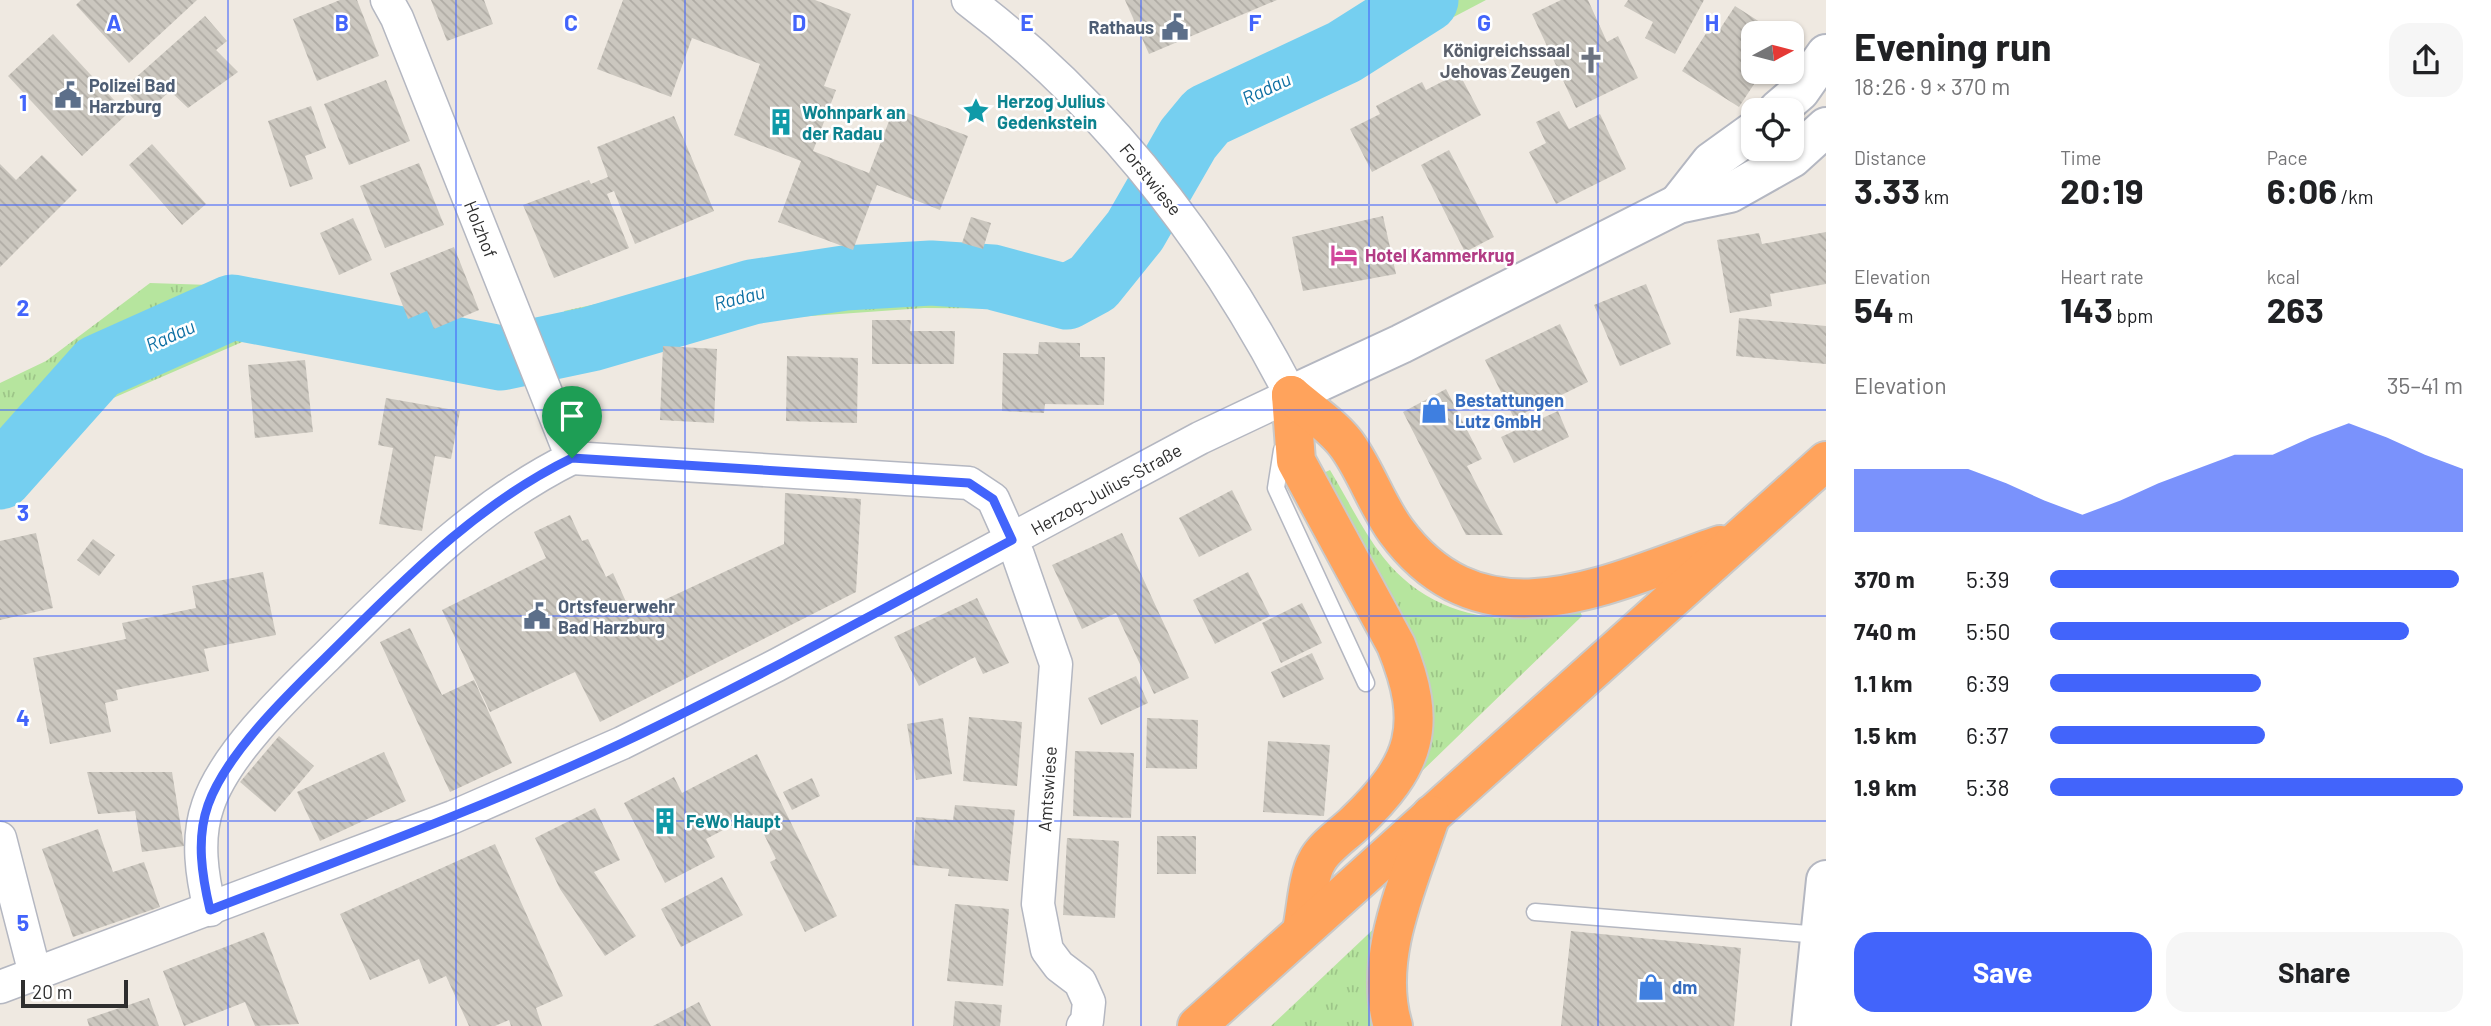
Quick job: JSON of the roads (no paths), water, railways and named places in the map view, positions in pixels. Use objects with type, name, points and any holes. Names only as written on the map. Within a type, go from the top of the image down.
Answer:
[{"type":"highway","points":[[1290,394],[1348,446],[1395,530],[1427,565],[1474,592],[1501,599],[1558,596],[1599,586],[1735,540]]},
{"type":"highway","points":[[1290,394],[1296,461],[1396,645],[1408,675],[1414,704],[1414,729],[1401,773],[1382,797],[1317,860],[1302,930]]},
{"type":"highway","points":[[1196,1026],[1826,461]]},
{"type":"highway","points":[[1393,1026],[1387,990],[1387,966],[1403,902],[1432,812]]},
{"type":"main road","points":[[1802,98],[1826,54]]},
{"type":"main road","points":[[1804,105],[1822,141]]},
{"type":"main road","name":"Herzog-Julius-Straße","points":[[1678,204],[1711,162],[1741,140]]},
{"type":"main road","name":"Herzog-Julius-Straße","points":[[1290,394],[1401,344],[1678,204],[1730,193],[1822,141]]},
{"type":"main road","points":[[1811,1026],[1826,880]]},
{"type":"street","name":"Holzhof","points":[[387,0],[397,18],[572,458]]},
{"type":"street","name":"Forstwiese","points":[[968,0],[1039,59],[1172,201],[1253,324],[1290,394]]},
{"type":"street","name":"Herzog-Julius-Straße","points":[[0,987],[453,817],[622,743],[777,666],[1200,438],[1290,394]]},
{"type":"street","points":[[210,910],[201,858],[204,820],[219,779],[227,768],[284,699],[440,545],[528,480],[572,458],[969,483],[993,499],[1012,540]]},
{"type":"street","name":"Amtswiese","points":[[1012,540],[1056,664],[1038,904],[1041,928],[1047,950],[1059,966],[1080,982],[1089,1002],[1087,1021],[1083,1026]]},
{"type":"street","points":[[0,838],[35,974]]},
{"type":"lane","points":[[1290,394],[1276,488],[1366,683]]},
{"type":"lane","points":[[1535,912],[1820,935]]},
{"type":"waterway","name":"Radau","points":[[0,477],[98,367],[232,307],[501,358],[591,339],[752,292],[845,278],[931,273],[992,277],[1067,297],[1093,283],[1135,231],[1188,139],[1207,116],[1344,52],[1426,0]]},
{"type":"place","name":"Rathaus","points":[[1175,27]]},
{"type":"place","name":"Königreichssaal Jehovas Zeugen","points":[[1591,60]]},
{"type":"place","name":"Polizei Bad Harzburg","points":[[68,95]]},
{"type":"place","name":"Herzog Julius Gedenkstein","points":[[976,111]]},
{"type":"place","name":"Wohnpark an der Radau","points":[[781,122]]},
{"type":"place","name":"Hotel Kammerkrug","points":[[1344,255]]},
{"type":"place","name":"Bestattungen Lutz GmbH","points":[[1434,410]]},
{"type":"place","name":"Ortsfeuerwehr Bad Harzburg","points":[[537,616]]},
{"type":"place","name":"FeWo Haupt","points":[[665,821]]},
{"type":"place","name":"dm","points":[[1651,987]]}]
